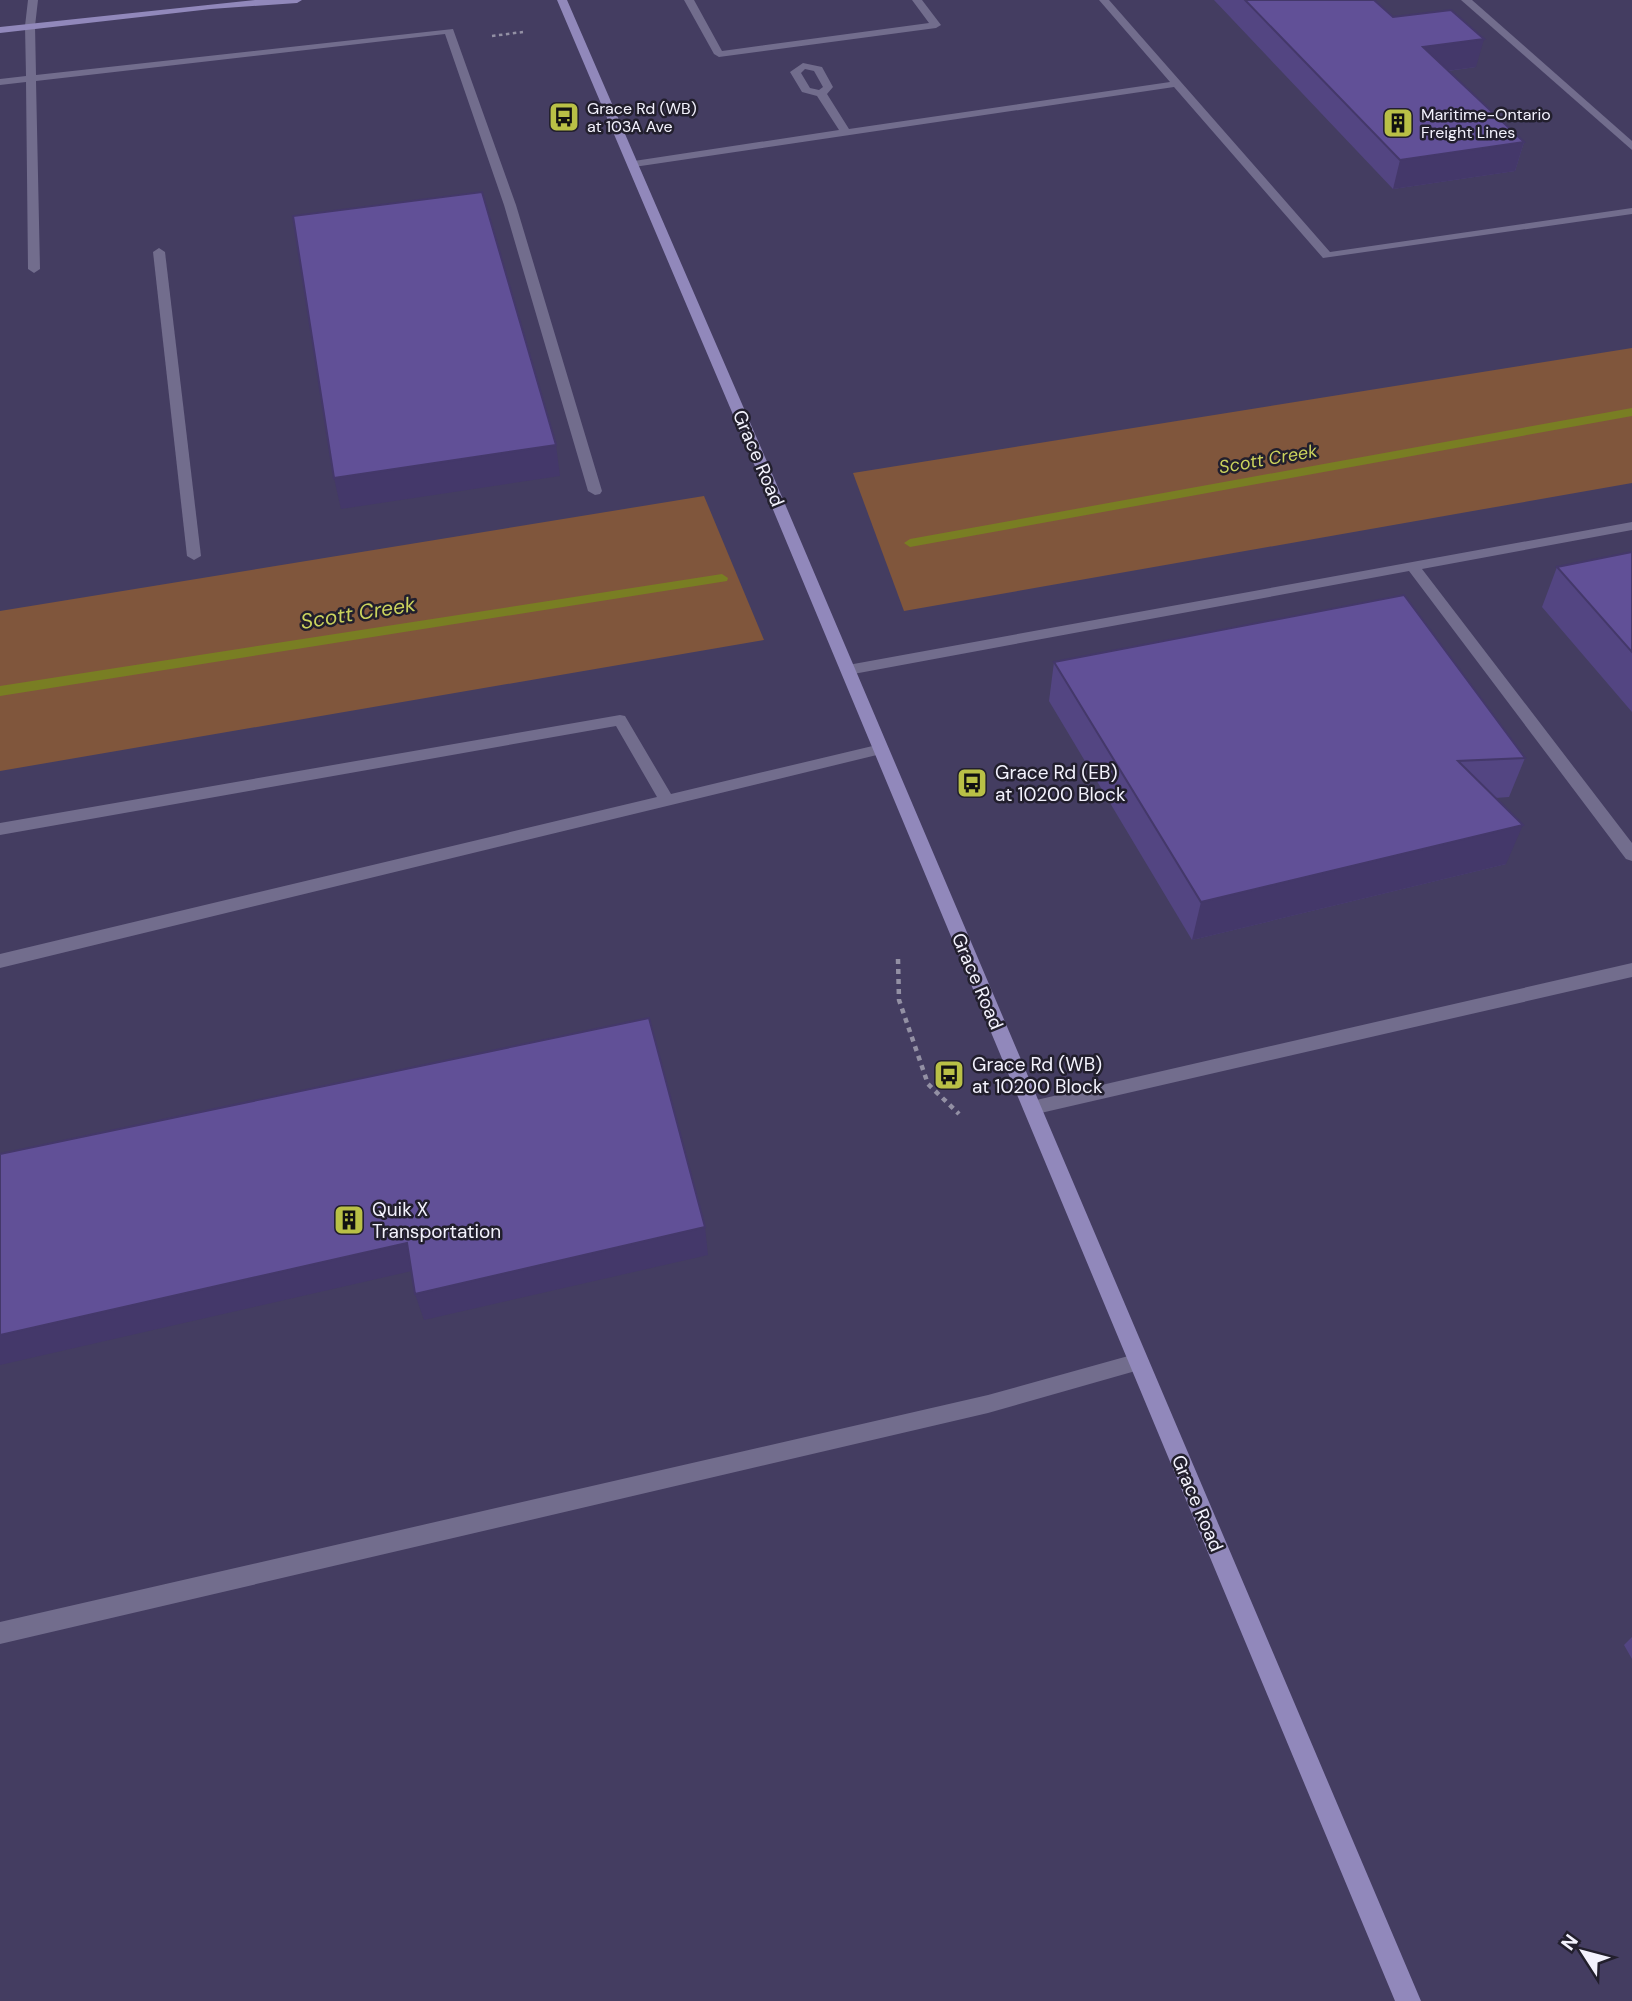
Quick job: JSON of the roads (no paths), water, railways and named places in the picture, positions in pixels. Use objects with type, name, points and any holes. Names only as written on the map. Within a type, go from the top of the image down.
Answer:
[{"type":"street","points":[[211,6],[239,0]]},
{"type":"street","points":[[0,30],[211,6],[297,0]]},
{"type":"street","name":"Grace Road","points":[[562,0],[848,670],[1408,2001]]},
{"type":"lane","points":[[33,0],[30,26],[34,269]]},
{"type":"lane","points":[[689,0],[719,54],[936,25],[917,0]]},
{"type":"lane","points":[[1104,0],[1327,256],[1632,211]]},
{"type":"lane","points":[[1466,0],[1632,147]]},
{"type":"lane","points":[[0,82],[449,31],[510,205],[595,491]]},
{"type":"lane","points":[[790,44],[803,66],[818,69],[828,87],[821,94]]},
{"type":"lane","points":[[803,66],[795,72],[806,90],[821,94],[846,133]]},
{"type":"lane","points":[[634,164],[1176,84]]},
{"type":"lane","points":[[159,252],[194,556]]},
{"type":"lane","points":[[848,670],[1632,526]]},
{"type":"lane","points":[[1413,567],[1632,855]]},
{"type":"lane","points":[[0,829],[620,720],[666,800]]},
{"type":"lane","points":[[0,961],[881,749]]},
{"type":"lane","points":[[1032,1108],[1632,970]]},
{"type":"lane","points":[[0,1633],[988,1404],[1139,1362]]},
{"type":"waterway","name":"Scott Creek","points":[[910,543],[1632,412]]},
{"type":"waterway","name":"Scott Creek","points":[[0,691],[722,578]]},
{"type":"place","name":"Grace Rd (WB) at 103A Ave","points":[[564,117]]},
{"type":"place","name":"Maritime-Ontario Freight Lines","points":[[1398,123]]},
{"type":"place","name":"Grace Rd (EB) at 10200 Block","points":[[972,783]]},
{"type":"place","name":"Grace Rd (WB) at 10200 Block","points":[[949,1075]]},
{"type":"place","name":"Quik X Transportation","points":[[349,1220]]}]
